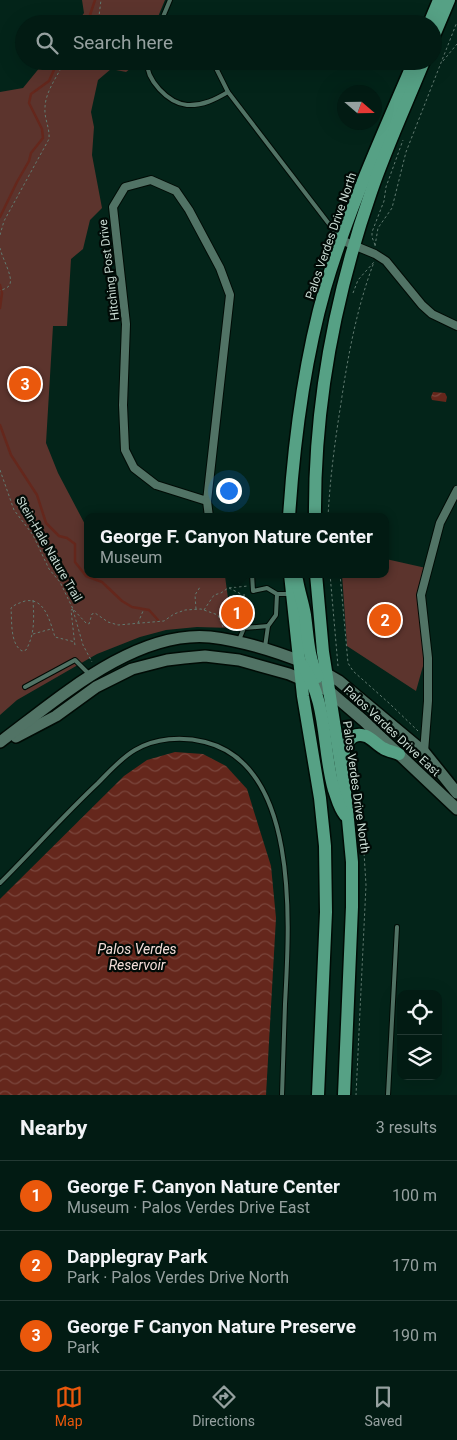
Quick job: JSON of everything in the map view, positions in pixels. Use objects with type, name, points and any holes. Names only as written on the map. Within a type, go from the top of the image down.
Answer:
[{"type":"main road","points":[[433,15],[439,0]]},
{"type":"main road","points":[[442,17],[449,0]]},
{"type":"main road","name":"Palos Verdes Drive North","points":[[289,513],[299,410],[310,350],[325,288],[361,187],[410,70]]},
{"type":"main road","name":"Palos Verdes Drive North","points":[[315,513],[317,453],[324,380],[335,318],[354,245],[372,191],[420,70]]},
{"type":"main road","points":[[290,578],[299,661],[320,710],[331,779],[338,804],[343,814],[348,817]]},
{"type":"main road","points":[[296,578],[305,613],[312,666],[319,680],[329,691]]},
{"type":"main road","name":"Palos Verdes Drive North","points":[[316,578],[318,610],[348,817],[352,862],[352,907],[344,1095]]},
{"type":"main road","name":"Palos Verdes Drive East","points":[[0,744],[93,673],[130,653],[185,638],[209,637],[265,649],[326,672],[424,752],[457,793]]},
{"type":"main road","name":"Palos Verdes Drive East","points":[[0,744],[56,716],[96,687],[114,676],[132,669],[167,660],[205,656],[239,660],[307,681],[329,691],[457,809]]},
{"type":"main road","points":[[307,681],[303,696],[320,798],[325,846],[326,912],[318,1095]]},
{"type":"main road","points":[[341,766],[344,748],[348,740],[359,735],[365,736],[383,748],[399,754]]},
{"type":"street","name":"Hitching Post Drive","points":[[208,501],[156,485],[134,468],[125,450],[126,324],[113,208],[125,187],[151,180],[176,190],[190,210],[220,268],[230,295],[208,501],[209,513]]},
{"type":"street","points":[[341,240],[375,254],[386,261],[422,305],[432,314],[457,326]]},
{"type":"street","points":[[424,752],[428,700],[428,658],[421,596],[440,523],[457,490]]},
{"type":"lane","points":[[164,15],[170,0]]},
{"type":"lane","points":[[147,70],[156,86],[170,98],[186,105],[208,103],[228,92]]},
{"type":"lane","points":[[217,70],[228,92],[341,240]]},
{"type":"lane","points":[[252,578],[253,591],[267,588],[277,594],[291,594]]},
{"type":"lane","points":[[265,649],[268,626],[276,615],[277,594]]},
{"type":"lane","points":[[238,643],[244,628],[268,626]]},
{"type":"lane","points":[[25,687],[75,660],[93,673]]},
{"type":"lane","points":[[0,883],[73,806],[135,750],[159,741],[178,738],[219,746],[233,754],[244,764],[261,786],[272,812],[285,864],[288,915],[282,1095]]},
{"type":"lane","points":[[388,1095],[397,927]]},
{"type":"path","points":[[100,15],[102,0]]},
{"type":"path","points":[[442,60],[457,22]]},
{"type":"path","points":[[442,62],[457,44]]},
{"type":"path","points":[[0,235],[4,221],[49,139],[50,131],[45,106],[50,89],[60,70]]},
{"type":"path","points":[[405,134],[372,232],[376,246],[378,228],[392,208],[406,152],[438,70]]},
{"type":"path","points":[[0,248],[9,274],[10,283],[8,287],[0,291]]},
{"type":"path","points":[[328,513],[331,472],[348,357],[366,282],[374,261],[358,280],[352,298]]},
{"type":"path","name":"Stein-Hale Nature Trail","points":[[0,470],[14,510],[33,535],[49,570],[60,582],[73,609],[86,623],[89,624],[92,614],[95,613],[108,622],[118,624],[164,621],[174,614],[185,610],[204,610],[218,615]]},
{"type":"path","points":[[330,578],[338,666]]},
{"type":"path","points":[[340,578],[348,663],[352,671],[390,704],[425,739]]},
{"type":"path","points":[[204,610],[214,595],[228,588],[253,585]]},
{"type":"path","points":[[196,610],[195,595],[200,588]]},
{"type":"path","points":[[218,615],[232,615],[230,596],[244,596],[228,588]]},
{"type":"path","points":[[33,600],[33,634],[26,650],[18,649],[14,639],[11,608],[21,602],[33,600],[40,604],[49,617],[55,636],[75,642]]},
{"type":"path","points":[[73,609],[75,646]]},
{"type":"path","points":[[73,609],[83,645],[89,654],[93,673]]},
{"type":"path","points":[[138,624],[143,611]]},
{"type":"path","points":[[218,615],[223,627]]},
{"type":"path","points":[[33,634],[53,629]]},
{"type":"shaded area","points":[[82,0],[165,0],[159,15],[83,15],[84,13]]},
{"type":"shaded area","points":[[38,70],[110,70],[98,80],[91,112],[94,127],[92,155],[102,208],[90,220],[83,249],[71,259],[67,326],[53,326],[46,443],[58,473],[84,522],[84,578],[225,578],[232,628],[197,627],[166,630],[140,637],[97,654],[17,700],[0,715],[0,92],[23,88]]},
{"type":"shaded area","points":[[389,560],[426,568],[418,599],[430,641],[416,691],[347,646],[342,578],[389,578]]},
{"type":"water","points":[[433,392],[445,393],[447,397],[446,402],[432,400]]},
{"type":"water","name":"Palos Verdes Reservoir","points":[[175,752],[203,754],[226,766],[247,789],[271,866],[276,918],[266,1095],[0,1095],[0,899],[124,776],[147,760]]},
{"type":"waterway","points":[[90,15],[95,0]]},
{"type":"waterway","points":[[0,217],[29,161],[31,153],[43,138],[42,129],[29,103],[31,94],[49,81],[54,70]]},
{"type":"waterway","points":[[0,285],[2,293],[0,308]]},
{"type":"waterway","points":[[0,425],[11,455],[37,495],[46,523],[59,536],[67,538],[75,544],[75,562],[84,573]]},
{"type":"waterway","points":[[91,578],[102,582],[122,601],[132,607],[149,610],[158,620]]},
{"type":"place","name":"George F Canyon Nature Preserve","points":[[25,384]]},
{"type":"place","name":"George F. Canyon Nature Center","points":[[237,613]]},
{"type":"place","name":"Dapplegray Park","points":[[385,620]]}]
